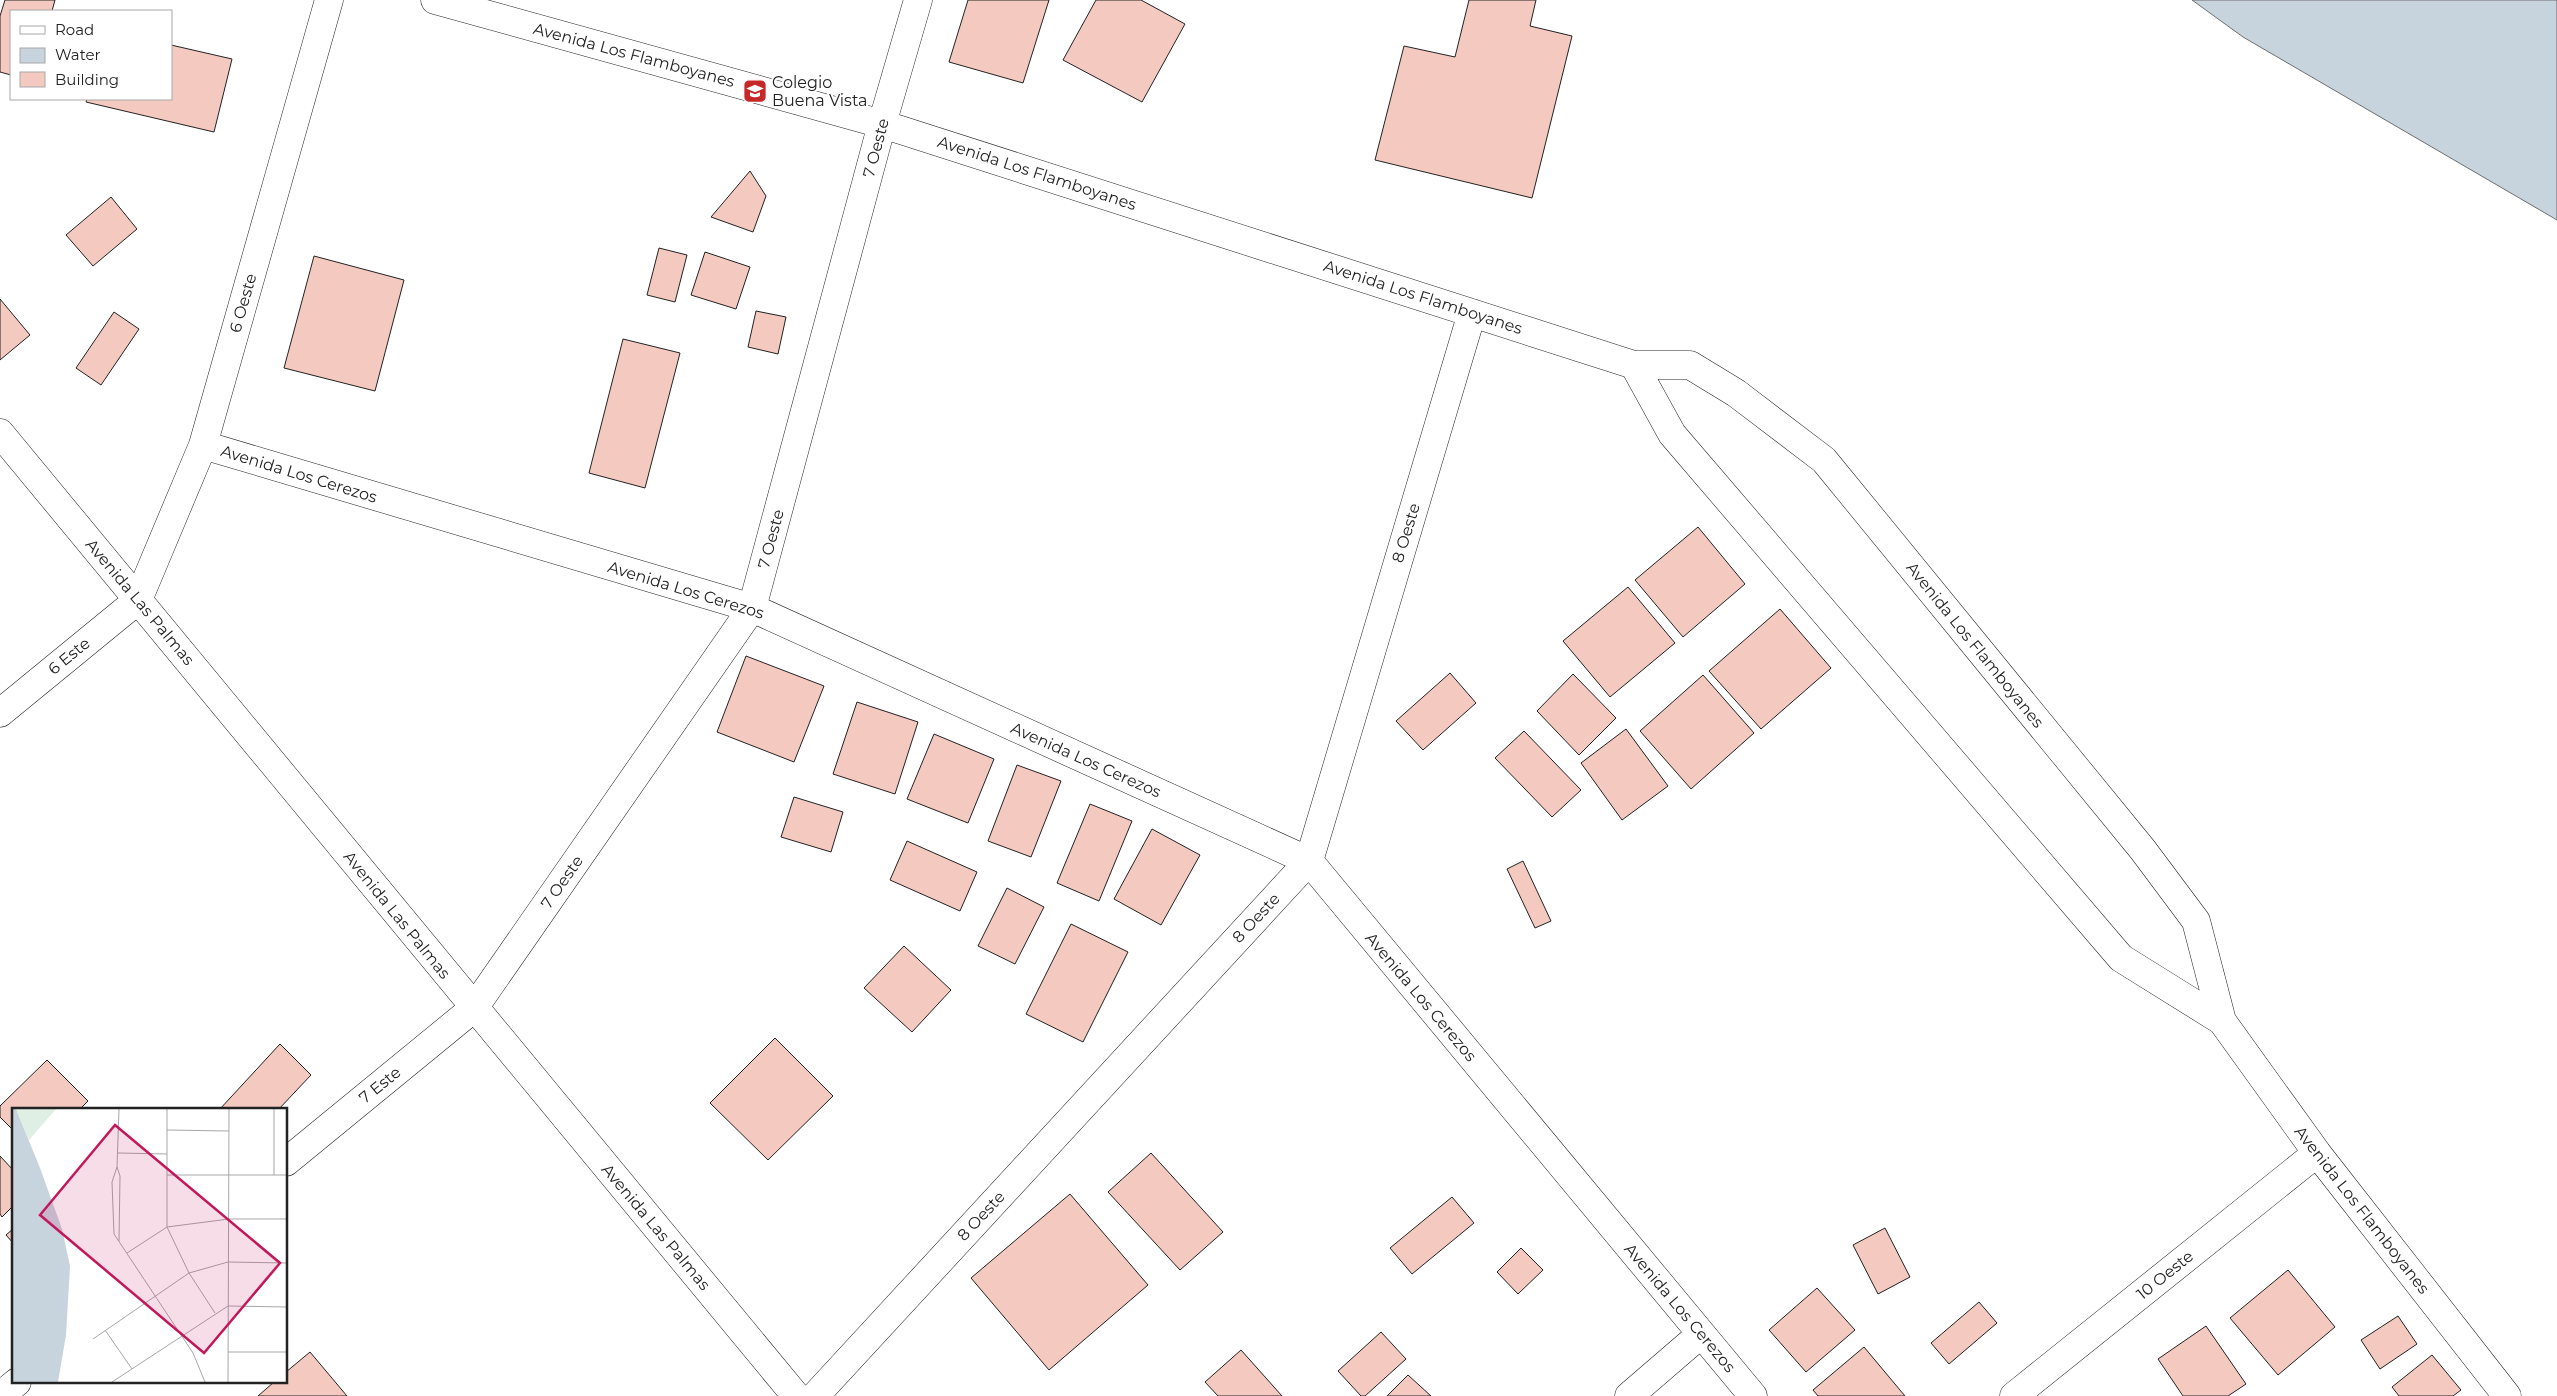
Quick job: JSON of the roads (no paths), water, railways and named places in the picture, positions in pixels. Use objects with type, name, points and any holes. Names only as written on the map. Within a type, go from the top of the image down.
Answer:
[{"type":"street","name":"6 Oeste","points":[[138,600],[203,445],[329,0]]},
{"type":"street","name":"Avenida Los Flamboyanes","points":[[434,0],[882,124],[1634,365],[1690,365],[1736,393],[1824,460],[2143,850],[2196,921],[2222,1021],[2317,1153],[2507,1396]]},
{"type":"street","name":"7 Oeste","points":[[474,1008],[752,608],[882,124],[918,0]]},
{"type":"street","name":"8 Oeste","points":[[815,1396],[1309,862],[1472,313]]},
{"type":"street","name":"Avenida Los Flamboyanes","points":[[1634,365],[1672,434],[2121,958],[2222,1021]]},
{"type":"street","name":"Avenida Las Palmas","points":[[0,433],[796,1396]]},
{"type":"street","name":"Avenida Los Cerezos","points":[[203,445],[752,608],[1309,862],[1753,1396]]},
{"type":"street","name":"6 Este","points":[[0,713],[138,600]]},
{"type":"street","name":"7 Este","points":[[288,1160],[474,1008]]},
{"type":"street","name":"10 Oeste","points":[[2014,1396],[2317,1153]]},
{"type":"street","points":[[1630,1396],[1701,1334]]},
{"type":"street","points":[[0,1396],[15,1384]]},
{"type":"water","points":[[2192,0],[2557,0],[2557,220],[2243,37]]},
{"type":"place","name":"Colegio Buena Vista","points":[[755,91]]}]
